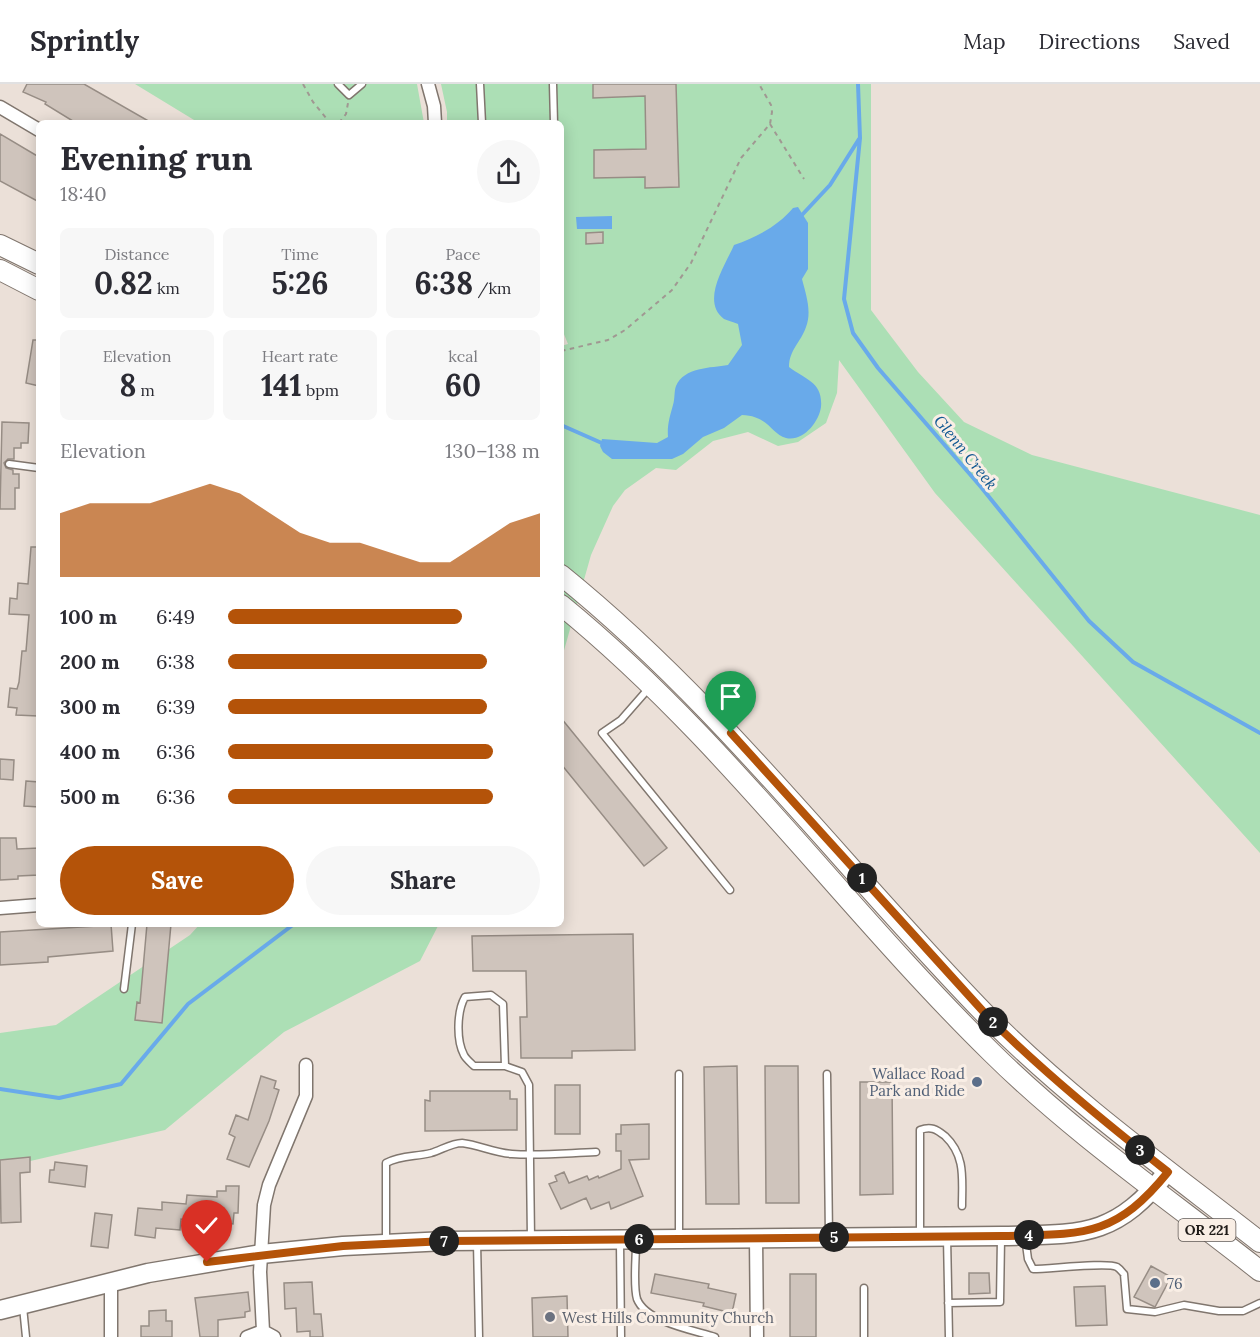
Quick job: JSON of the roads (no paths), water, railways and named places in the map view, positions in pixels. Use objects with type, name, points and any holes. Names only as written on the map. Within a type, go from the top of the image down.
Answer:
[{"type":"main road","points":[[0,245],[36,263]]},
{"type":"main road","points":[[0,270],[36,288]]},
{"type":"main road","name":"OR 221","points":[[564,578],[629,632],[731,733],[961,988],[1035,1063],[1168,1172],[1260,1242]]},
{"type":"main road","name":"OR 221","points":[[564,608],[651,685],[734,769],[925,984],[1043,1101],[1260,1271]]},
{"type":"street","points":[[428,84],[435,120]]},
{"type":"street","points":[[0,107],[36,128]]},
{"type":"street","points":[[0,908],[36,905]]},
{"type":"street","points":[[247,1337],[269,1334],[261,1254],[264,1205],[269,1185],[306,1096],[306,1065]]},
{"type":"street","points":[[0,1310],[148,1273],[261,1254],[386,1244],[531,1240],[1025,1236],[1076,1233],[1093,1230],[1123,1216],[1140,1203],[1168,1172]]},
{"type":"street","points":[[756,1238],[758,1337]]},
{"type":"street","points":[[111,1281],[111,1337]]},
{"type":"lane","points":[[338,84],[350,95],[362,84]]},
{"type":"lane","points":[[480,84],[482,120]]},
{"type":"lane","points":[[553,84],[554,120]]},
{"type":"lane","points":[[9,464],[36,468]]},
{"type":"lane","points":[[651,685],[621,720],[602,733],[730,890]]},
{"type":"lane","points":[[124,989],[132,927]]},
{"type":"lane","points":[[505,1066],[503,1004],[491,995],[465,997],[459,1007],[460,1040],[464,1056],[474,1066],[505,1066],[522,1072],[529,1085],[531,1240]]},
{"type":"lane","points":[[679,1074],[680,1239]]},
{"type":"lane","points":[[827,1074],[829,1238]]},
{"type":"lane","points":[[920,1237],[920,1130],[928,1127],[937,1129],[954,1145],[962,1166],[962,1206]]},
{"type":"lane","points":[[386,1244],[386,1163],[403,1156],[430,1154],[458,1143],[478,1145],[506,1154],[596,1152]]},
{"type":"lane","points":[[947,1236],[949,1337]]},
{"type":"lane","points":[[948,1303],[1000,1302],[1001,1236]]},
{"type":"lane","points":[[1025,1236],[1028,1259],[1033,1269],[1102,1265],[1117,1267],[1124,1274],[1127,1309],[1155,1312],[1184,1305],[1219,1311],[1243,1311],[1260,1303]]},
{"type":"lane","points":[[621,1337],[628,1239]]},
{"type":"lane","points":[[628,1239],[636,1298],[644,1311],[654,1317],[715,1337]]},
{"type":"lane","points":[[477,1241],[479,1337]]},
{"type":"lane","points":[[864,1288],[864,1337]]},
{"type":"lane","points":[[22,1304],[26,1337]]},
{"type":"water","points":[[798,207],[808,223],[808,269],[802,279],[808,303],[808,321],[793,351],[789,367],[812,382],[819,392],[821,407],[814,424],[798,437],[786,438],[758,418],[742,415],[724,428],[703,437],[683,454],[672,459],[612,459],[603,452],[600,446],[602,439],[657,443],[668,437],[675,388],[680,380],[691,372],[728,365],[742,345],[738,324],[724,319],[714,303],[721,272],[734,245],[766,230],[793,208]]},
{"type":"water","points":[[612,216],[612,229],[577,229],[576,217]]},
{"type":"waterway","name":"Glenn Creek","points":[[858,84],[860,138],[844,299],[853,333],[878,368],[981,487],[1089,621],[1133,662],[1260,733]]},
{"type":"waterway","points":[[801,216],[830,185],[859,139]]},
{"type":"waterway","points":[[564,426],[604,444]]},
{"type":"waterway","points":[[0,1089],[59,1098],[121,1084],[188,1004],[290,927]]},
{"type":"place","name":"Wallace Road Park and Ride","points":[[977,1082]]},
{"type":"place","name":"76","points":[[1155,1283]]},
{"type":"place","name":"West Hills Community Church","points":[[550,1317]]}]
